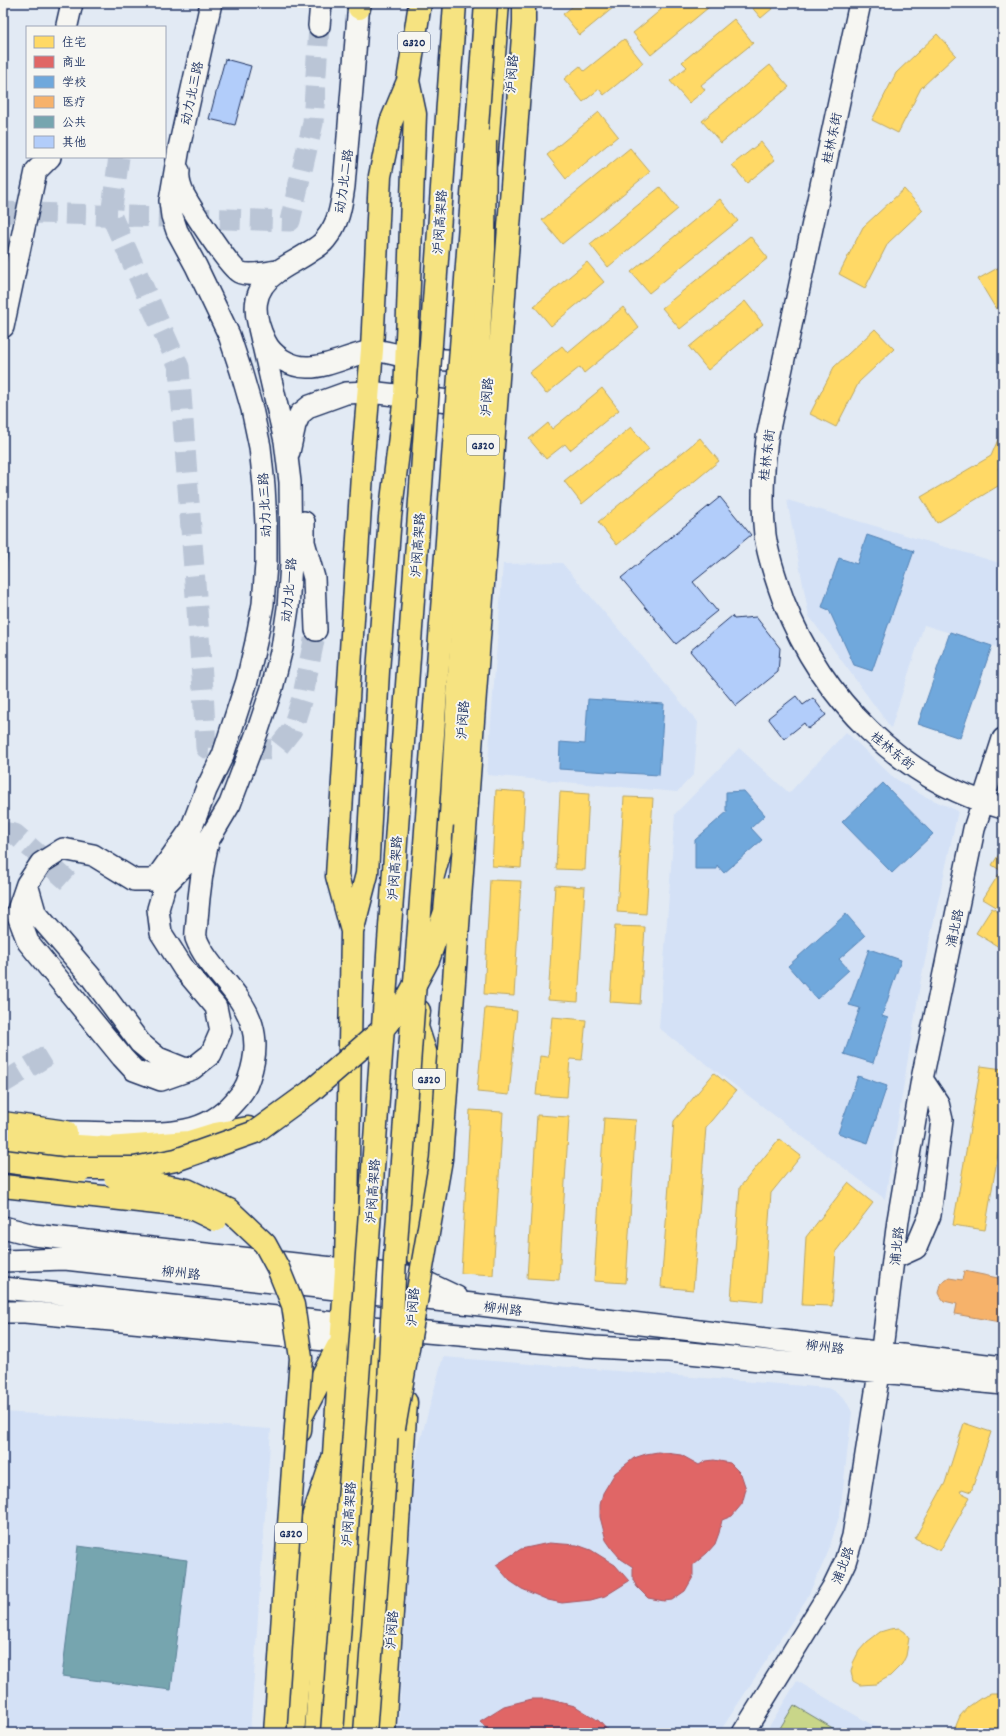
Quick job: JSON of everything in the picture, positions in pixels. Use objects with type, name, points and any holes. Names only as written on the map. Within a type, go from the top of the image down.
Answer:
[{"type":"main road","name":"G320","points":[[352,932],[337,876],[363,458],[370,392],[380,176],[391,122],[408,81],[420,3]]},
{"type":"main road","name":"沪闵高架路","points":[[332,1733],[368,1252],[455,3]]},
{"type":"main road","points":[[66,1168],[134,1168],[176,1160],[255,1132],[310,1092],[382,1030],[406,999],[428,960],[446,912],[484,249],[486,3]]},
{"type":"main road","points":[[365,1733],[384,1487],[395,1258],[486,3]]},
{"type":"main road","name":"沪闵路","points":[[384,1733],[398,1510],[430,1067],[417,1027],[431,883],[498,3]]},
{"type":"main road","name":"沪闵路","points":[[431,883],[457,790],[516,3]]},
{"type":"main road","points":[[384,1487],[441,1159],[524,30],[524,3]]},
{"type":"main road","name":"G320","points":[[274,1733],[301,1417],[341,1333],[345,1279],[352,932],[367,874],[378,671],[390,517],[405,396],[405,356],[415,114],[408,81]]},
{"type":"main road","points":[[352,1733],[381,1337],[417,1027]]},
{"type":"main road","points":[[3,1123],[66,1132]]},
{"type":"main road","points":[[3,1141],[108,1148],[189,1142],[215,1134],[266,1124]]},
{"type":"main road","points":[[3,1161],[66,1168],[187,1190],[229,1210],[265,1244],[278,1268],[293,1305],[300,1358],[274,1733]]},
{"type":"main road","points":[[3,1186],[159,1203],[191,1208],[219,1222],[242,1236],[278,1268]]},
{"type":"main road","points":[[316,1733],[341,1333]]},
{"type":"main road","points":[[293,1733],[313,1517],[334,1455]]},
{"type":"main road","points":[[374,1733],[380,1595],[398,1510]]},
{"type":"main road","points":[[368,1513],[380,1595]]},
{"type":"street","points":[[67,25],[72,3]]},
{"type":"street","name":"动力北三路","points":[[208,841],[166,885],[158,909],[161,933],[184,969],[216,1007],[221,1031],[212,1054],[192,1069],[183,1068],[158,1058],[140,1043],[90,977],[35,912],[26,884],[41,863],[63,849],[93,855],[134,880],[155,880],[191,830],[206,790],[223,755],[247,681],[256,642],[263,604],[266,564],[266,524],[260,447],[244,379],[229,335],[203,279],[177,231],[172,216],[170,200],[176,140],[211,3]]},
{"type":"street","points":[[319,26],[321,3]]},
{"type":"street","name":"桂林东街","points":[[860,3],[767,438],[762,482],[765,535],[776,582],[794,626],[819,669],[843,704],[878,740],[920,771],[959,793],[1003,808]]},
{"type":"street","name":"动力北二路","points":[[359,5],[340,214],[325,241],[303,257],[278,271],[266,281],[258,293],[255,312],[259,328],[266,343],[275,355],[289,364],[307,368],[344,360],[372,350],[405,356],[471,362]]},
{"type":"street","points":[[176,140],[178,179],[183,194],[220,252],[238,272],[249,274],[278,271]]},
{"type":"street","points":[[3,327],[36,171],[49,158]]},
{"type":"street","name":"动力北一路","points":[[208,841],[230,804],[272,688],[282,648],[288,608],[292,522],[287,460],[285,442],[259,328]]},
{"type":"street","points":[[316,630],[314,578],[304,542],[301,481],[287,460],[295,425],[300,414],[310,406],[346,393],[370,392],[467,403]]},
{"type":"street","name":"浦北路","points":[[743,1733],[833,1587],[845,1562],[853,1536],[881,1363],[898,1220],[922,1079],[973,837],[1003,739]]},
{"type":"street","points":[[66,1132],[165,1134],[189,1130],[210,1123],[228,1110],[246,1088],[253,1066],[255,1045],[252,1024],[235,994],[214,969],[196,937],[200,884],[208,841]]},
{"type":"street","points":[[894,1258],[916,1248],[930,1215],[942,1120],[938,1103],[922,1079]]},
{"type":"street","points":[[3,1228],[34,1235],[345,1279]]},
{"type":"street","name":"柳州路","points":[[3,1261],[65,1259],[345,1279],[414,1287],[472,1304],[881,1363],[1003,1384]]},
{"type":"street","points":[[3,1288],[381,1337]]},
{"type":"street","points":[[3,1312],[25,1312],[341,1333]]},
{"type":"street","name":"柳州路","points":[[381,1337],[410,1340],[467,1336],[594,1347],[881,1363],[1003,1367]]},
{"type":"shaded area","points":[[787,500],[1003,564],[1003,649],[924,625],[891,728],[809,616]]},
{"type":"shaded area","points":[[562,563],[698,722],[694,774],[677,792],[487,775],[503,564]]},
{"type":"shaded area","points":[[846,732],[893,777],[922,795],[958,811],[921,979],[885,1199],[659,1028],[675,814],[739,748],[789,793]]},
{"type":"shaded area","points":[[443,1357],[828,1388],[835,1391],[845,1399],[852,1412],[840,1514],[827,1555],[807,1598],[719,1733],[398,1733],[414,1464]]},
{"type":"shaded area","points":[[3,1412],[271,1429],[250,1733],[3,1733]]},
{"type":"shaded area","points":[[797,1681],[886,1733],[765,1733]]},
{"type":"green space","points":[[794,1705],[841,1733],[777,1733]]},
{"type":"building: 住宅","points":[[577,3],[619,3],[580,35],[563,14]]},
{"type":"building: 住宅","points":[[669,3],[714,3],[651,55],[633,33]]},
{"type":"building: 住宅","points":[[748,3],[779,3],[761,18]]},
{"type":"building: 住宅","points":[[734,19],[753,43],[701,85],[705,90],[689,103],[670,81],[687,67],[682,62]]},
{"type":"building: 住宅","points":[[937,34],[956,55],[921,88],[898,133],[872,120],[896,73]]},
{"type":"building: 住宅","points":[[624,39],[643,63],[604,95],[599,89],[583,102],[564,79],[580,66],[584,71]]},
{"type":"building: 住宅","points":[[770,65],[789,87],[721,143],[702,121]]},
{"type":"building: 住宅","points":[[599,112],[618,136],[566,179],[547,155]]},
{"type":"building: 住宅","points":[[761,142],[775,160],[747,183],[732,165]]},
{"type":"building: 住宅","points":[[630,148],[650,172],[562,244],[542,220]]},
{"type":"building: 住宅","points":[[660,187],[678,209],[608,267],[590,244]]},
{"type":"building: 住宅","points":[[904,189],[923,210],[888,243],[865,288],[839,274],[863,227]]},
{"type":"building: 住宅","points":[[720,199],[738,221],[649,293],[631,272]]},
{"type":"building: 住宅","points":[[750,236],[768,258],[680,329],[662,308]]},
{"type":"building: 住宅","points":[[587,262],[604,282],[551,326],[534,306]]},
{"type":"building: 住宅","points":[[1003,265],[1003,305],[996,309],[978,279]]},
{"type":"building: 住宅","points":[[745,301],[763,324],[708,370],[689,347]]},
{"type":"building: 住宅","points":[[623,307],[639,328],[584,373],[580,367],[546,394],[529,373],[562,346],[568,353]]},
{"type":"building: 住宅","points":[[875,329],[894,349],[859,382],[836,427],[810,414],[834,367]]},
{"type":"building: 住宅","points":[[602,388],[619,410],[570,450],[565,444],[546,459],[529,439],[548,423],[552,429]]},
{"type":"building: 住宅","points":[[631,427],[649,449],[582,504],[564,481]]},
{"type":"building: 住宅","points":[[1003,428],[1003,470],[998,468],[1003,476],[1003,483],[937,523],[921,497],[991,456]]},
{"type":"building: 住宅","points":[[700,438],[719,461],[617,545],[598,522]]},
{"type":"building: 住宅","points":[[496,790],[525,792],[521,868],[492,866]]},
{"type":"building: 住宅","points":[[560,792],[589,794],[585,870],[556,869]]},
{"type":"building: 住宅","points":[[624,797],[653,798],[646,914],[617,912]]},
{"type":"building: 住宅","points":[[1003,848],[1003,872],[992,865]]},
{"type":"building: 住宅","points":[[999,874],[1003,877],[1003,911],[983,899]]},
{"type":"building: 住宅","points":[[490,880],[521,881],[514,996],[484,994]]},
{"type":"building: 住宅","points":[[555,885],[585,887],[578,1002],[548,1000]]},
{"type":"building: 住宅","points":[[992,908],[1003,915],[1003,941],[999,947],[976,933]]},
{"type":"building: 住宅","points":[[615,926],[645,927],[640,1004],[610,1002]]},
{"type":"building: 住宅","points":[[485,1008],[517,1011],[509,1095],[477,1092]]},
{"type":"building: 住宅","points":[[552,1017],[586,1020],[582,1060],[570,1059],[567,1097],[536,1095],[540,1056],[548,1057]]},
{"type":"building: 住宅","points":[[981,1066],[1003,1069],[1003,1125],[985,1230],[953,1225]]},
{"type":"building: 住宅","points":[[714,1073],[736,1091],[706,1127],[693,1290],[661,1287],[674,1121]]},
{"type":"building: 住宅","points":[[470,1110],[503,1112],[493,1275],[461,1273]]},
{"type":"building: 住宅","points":[[537,1115],[569,1117],[559,1280],[527,1278]]},
{"type":"building: 住宅","points":[[604,1118],[636,1120],[626,1283],[594,1281]]},
{"type":"building: 住宅","points":[[779,1139],[801,1156],[771,1193],[763,1302],[731,1299],[740,1187]]},
{"type":"building: 住宅","points":[[848,1183],[873,1203],[836,1251],[832,1306],[802,1305],[806,1237]]},
{"type":"building: 住宅","points":[[964,1423],[991,1432],[971,1492],[962,1489],[960,1492],[970,1497],[940,1551],[915,1538],[945,1483]]},
{"type":"building: 住宅","points":[[899,1628],[905,1632],[909,1638],[906,1656],[902,1664],[890,1676],[876,1684],[860,1685],[853,1681],[851,1672],[853,1663],[859,1651],[867,1642],[880,1632]]},
{"type":"building: 住宅","points":[[991,1694],[1000,1694],[1003,1696],[1003,1730],[999,1733],[953,1733],[960,1716],[968,1707],[981,1698]]},
{"type":"building: 商业","points":[[658,1452],[681,1455],[699,1465],[706,1461],[714,1460],[730,1463],[741,1474],[746,1489],[742,1504],[732,1516],[722,1520],[715,1544],[693,1565],[693,1577],[685,1591],[672,1600],[664,1601],[648,1598],[637,1587],[633,1580],[633,1567],[621,1559],[606,1540],[600,1517],[600,1505],[603,1493],[615,1473],[634,1458]]},
{"type":"building: 商业","points":[[549,1543],[577,1545],[591,1550],[615,1565],[629,1581],[605,1596],[591,1600],[562,1603],[548,1600],[522,1589],[510,1581],[496,1565],[521,1549]]},
{"type":"building: 商业","points":[[532,1699],[547,1699],[575,1706],[599,1721],[610,1733],[490,1733],[480,1721],[504,1706]]},
{"type":"building: 学校","points":[[867,535],[914,551],[872,671],[854,665],[829,610],[822,607],[839,558],[857,564]]},
{"type":"building: 学校","points":[[950,632],[992,646],[960,738],[918,724]]},
{"type":"building: 学校","points":[[588,699],[664,704],[659,775],[559,769],[560,742],[585,744]]},
{"type":"building: 学校","points":[[883,783],[933,834],[892,873],[842,822]]},
{"type":"building: 学校","points":[[744,791],[765,815],[751,828],[762,840],[724,873],[717,865],[717,869],[695,869],[695,840],[728,811],[726,811],[726,792]]},
{"type":"building: 学校","points":[[846,914],[865,936],[839,959],[849,970],[817,999],[788,966]]},
{"type":"building: 学校","points":[[869,949],[901,960],[882,1016],[888,1018],[873,1063],[844,1054],[860,1008],[849,1005]]},
{"type":"building: 学校","points":[[858,1076],[887,1086],[868,1143],[838,1133]]},
{"type":"building: 医疗","points":[[964,1271],[1003,1279],[1003,1313],[1000,1322],[955,1314],[957,1304],[944,1301],[941,1297],[939,1293],[941,1284],[949,1278],[962,1280]]},
{"type":"building: 公共","points":[[3,491],[8,549],[3,597]]},
{"type":"building: 公共","points":[[78,1546],[187,1560],[171,1690],[62,1676]]},
{"type":"building: 其他","points":[[225,59],[251,66],[235,125],[209,119]]},
{"type":"building: 其他","points":[[720,497],[751,535],[693,582],[717,611],[676,644],[621,578]]},
{"type":"building: 其他","points":[[732,616],[734,619],[756,617],[780,648],[778,672],[736,706],[690,651]]},
{"type":"building: 其他","points":[[796,696],[803,705],[813,698],[826,715],[808,729],[804,723],[784,739],[768,718]]},
{"type":"tunnel","points":[[3,212],[290,221],[313,123],[319,26]]},
{"type":"tunnel","points":[[119,158],[111,215],[179,367],[206,748],[276,750],[292,730],[303,695],[316,630]]},
{"type":"tunnel","points":[[3,832],[15,834],[69,882]]},
{"type":"tunnel","points":[[3,1083],[50,1054]]}]
